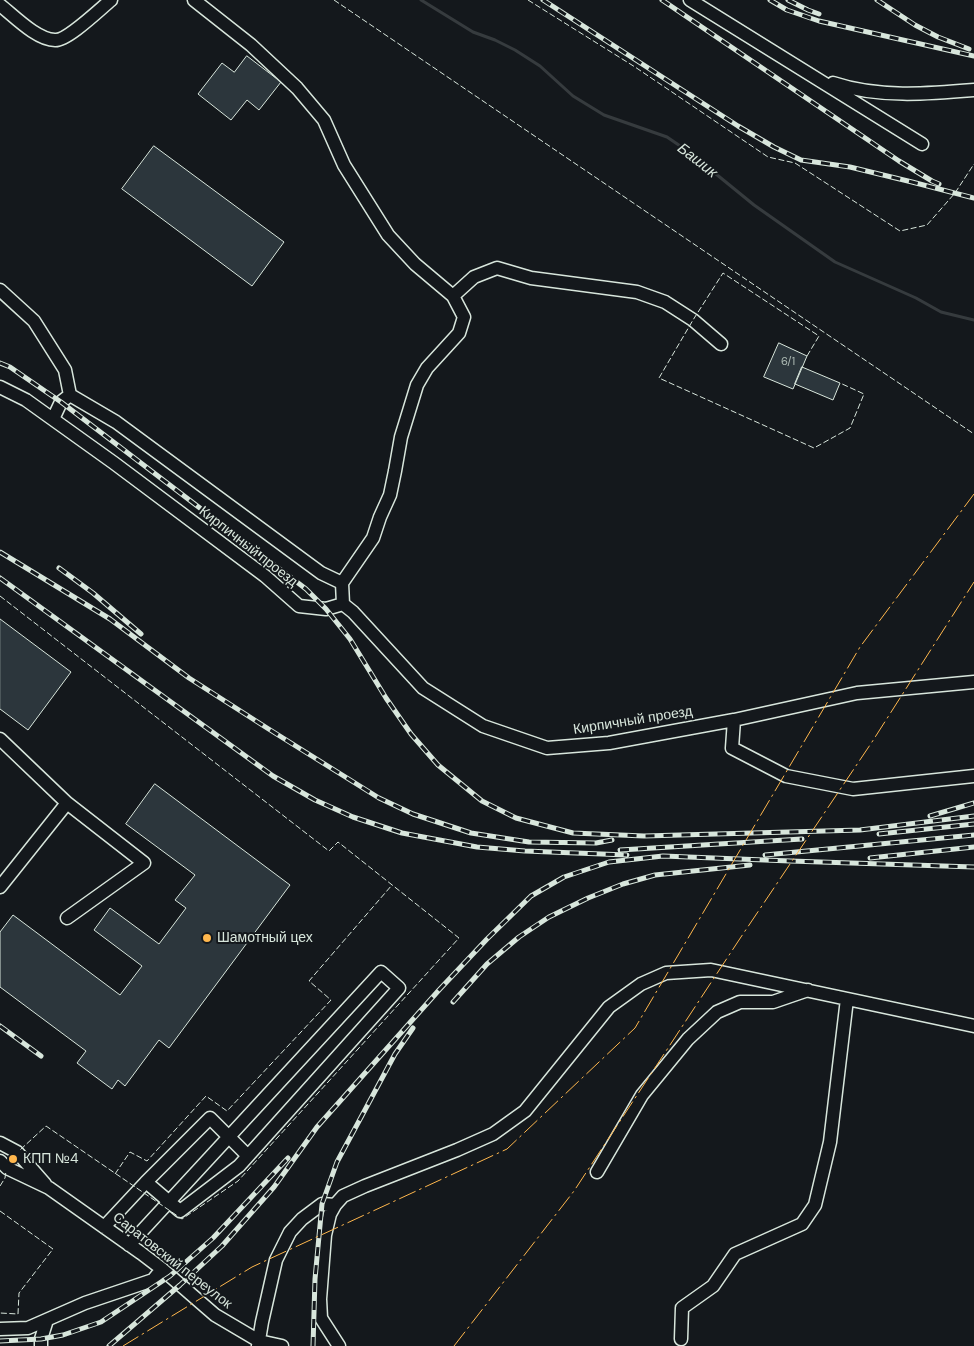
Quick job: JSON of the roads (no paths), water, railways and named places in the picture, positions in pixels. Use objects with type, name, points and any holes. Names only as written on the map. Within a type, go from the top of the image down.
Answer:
[{"type":"street","points":[[0,5],[26,27],[40,36],[56,41],[69,35],[111,0]]},
{"type":"street","points":[[194,0],[251,45],[297,88],[324,120],[344,165],[388,235],[415,264],[453,296],[464,318],[459,333],[427,368],[417,385],[401,437],[390,494],[373,538],[342,583],[343,604]]},
{"type":"street","points":[[690,0],[922,144]]},
{"type":"street","points":[[813,76],[848,88],[906,94],[974,90]]},
{"type":"street","points":[[453,296],[474,277],[497,268],[531,278],[637,292],[665,302],[693,320],[721,344]]},
{"type":"street","points":[[0,290],[34,321],[65,370],[70,395],[116,422],[321,573],[342,583]]},
{"type":"street","name":"Кирпичный проезд","points":[[0,387],[26,400],[53,419],[265,576],[299,606],[326,609],[343,604],[353,612],[423,688],[482,726],[547,748],[609,743],[734,720],[857,693],[974,682]]},
{"type":"street","points":[[53,419],[61,402],[70,395]]},
{"type":"street","points":[[734,720],[732,748],[786,776],[853,788],[974,776]]},
{"type":"street","points":[[0,739],[67,803],[144,863],[67,918]]},
{"type":"street","points":[[0,887],[67,803]]},
{"type":"street","points":[[339,1346],[321,1318],[320,1299],[325,1235],[330,1214],[335,1205],[343,1196],[365,1186],[493,1134],[526,1110],[609,1007],[641,984],[666,973],[711,970],[974,1026]]},
{"type":"street","points":[[129,1245],[169,1202],[229,1136],[381,972],[399,988],[239,1166],[180,1211],[169,1202],[146,1182]]},
{"type":"street","points":[[596,1172],[642,1096],[688,1038],[717,1012],[740,1002],[773,1002],[808,990]]},
{"type":"street","points":[[681,1339],[682,1308],[713,1286],[735,1254],[802,1224],[815,1205],[830,1142],[847,999]]},
{"type":"street","points":[[104,1227],[210,1118],[248,1156]]},
{"type":"street","points":[[0,1143],[17,1152],[49,1188]]},
{"type":"street","points":[[0,1161],[7,1168],[49,1188]]},
{"type":"street","name":"Саратовский переулок","points":[[49,1188],[162,1269],[215,1315],[259,1343],[282,1346]]},
{"type":"street","points":[[259,1343],[276,1260],[290,1232],[302,1219],[322,1204],[335,1205]]},
{"type":"street","points":[[0,1329],[28,1328],[85,1303],[153,1280],[162,1269]]},
{"type":"street","points":[[41,1346],[41,1339],[47,1320]]},
{"type":"waterway","name":"Башик","points":[[421,0],[473,32],[515,50],[540,66],[573,96],[604,115],[667,137],[689,152],[754,205],[835,262],[916,298],[941,312],[974,320]]},
{"type":"railway","points":[[543,0],[738,126],[801,160],[850,167],[974,198]]},
{"type":"railway","points":[[662,0],[899,161],[939,184]]},
{"type":"railway","points":[[770,0],[787,10],[819,21],[974,56]]},
{"type":"railway","points":[[788,0],[819,14]]},
{"type":"railway","points":[[877,0],[915,25],[938,37],[969,49]]},
{"type":"railway","points":[[0,363],[10,367],[61,402],[306,589],[326,609],[350,639],[386,698],[411,734],[438,765],[482,801],[516,818],[573,833],[644,836],[860,830],[974,816]]},
{"type":"railway","points":[[0,552],[110,619],[189,678],[379,798],[413,814],[471,833],[529,842],[596,843],[612,840]]},
{"type":"railway","points":[[59,568],[93,593],[141,634]]},
{"type":"railway","points":[[0,578],[273,776],[315,800],[353,817],[402,833],[477,847],[627,855]]},
{"type":"railway","points":[[930,816],[974,803]]},
{"type":"railway","points":[[879,834],[974,824]]},
{"type":"railway","points":[[765,855],[974,835]]},
{"type":"railway","points":[[620,850],[802,839]]},
{"type":"railway","points":[[870,858],[974,847]]},
{"type":"railway","points":[[109,1346],[222,1246],[274,1187],[317,1127],[487,939],[531,896],[564,877],[609,862],[663,856],[974,867]]},
{"type":"railway","points":[[453,1002],[487,964],[519,937],[549,917],[588,898],[623,884],[655,875],[750,865]]},
{"type":"railway","points":[[0,1026],[41,1056]]},
{"type":"railway","points":[[313,1346],[315,1279],[322,1204],[337,1162],[395,1054],[413,1028]]},
{"type":"railway","points":[[0,1341],[41,1339],[63,1335],[101,1322],[170,1276],[213,1238],[288,1158]]},
{"type":"place","name":"Шамотный цех","points":[[207,938]]},
{"type":"place","name":"КПП №4","points":[[13,1159]]}]
